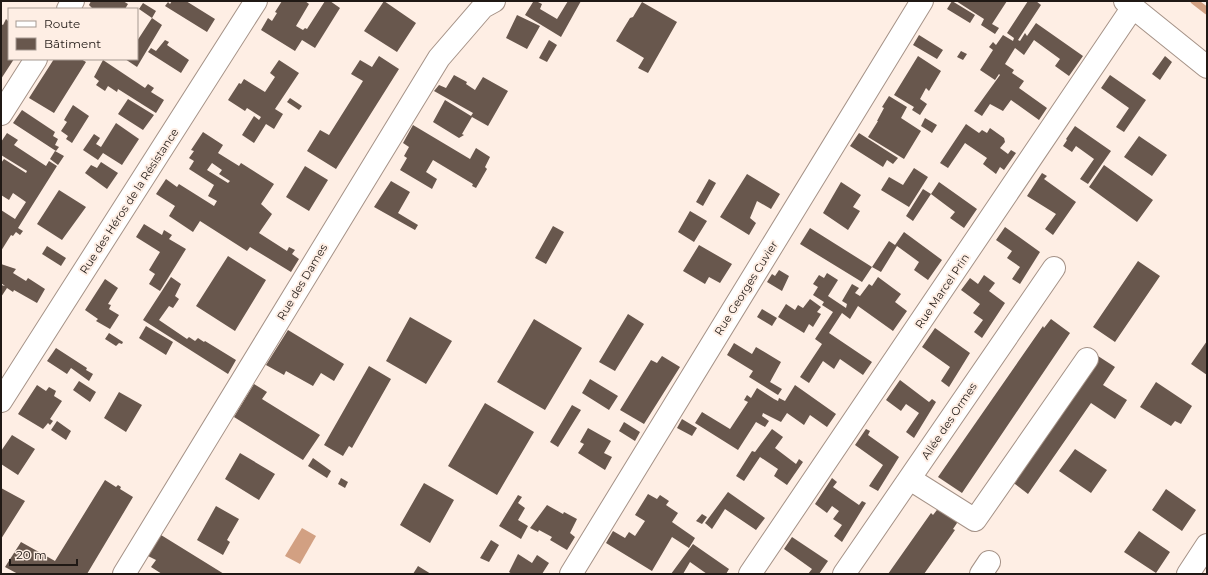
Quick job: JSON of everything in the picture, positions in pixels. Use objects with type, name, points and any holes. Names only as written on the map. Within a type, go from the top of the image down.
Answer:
[{"type":"street","name":"Rue des Héros de la Résistance","points":[[1,402],[256,1]]},
{"type":"street","name":"Rue des Dames","points":[[124,574],[439,58],[483,7],[494,1]]},
{"type":"street","name":"Rue Georges Cuvier","points":[[571,574],[922,1]]},
{"type":"street","points":[[1129,4],[1207,67]]},
{"type":"street","name":"Rue Marcel Prin","points":[[750,574],[1129,4]]},
{"type":"street","points":[[1,114],[35,60]]},
{"type":"street","name":"Allée des Ormes","points":[[844,574],[1054,268]]},
{"type":"street","points":[[910,478],[975,520],[1087,359]]},
{"type":"street","points":[[1188,574],[1207,545]]},
{"type":"shaded area","points":[[302,528],[316,536],[300,564],[285,556]]},
{"type":"building","points":[[91,1],[123,1],[128,4],[126,8],[92,8],[89,5]]},
{"type":"building","points":[[172,1],[186,1],[215,19],[207,32],[165,6],[168,2],[170,4]]},
{"type":"building","points":[[282,1],[305,1],[309,4],[296,26],[303,30],[305,28],[307,29],[325,1],[330,1],[340,8],[315,48],[302,40],[295,51],[261,30],[268,18],[272,21],[277,13],[275,12]]},
{"type":"building","points":[[384,1],[416,23],[397,52],[364,31]]},
{"type":"building","points":[[536,1],[542,4],[540,9],[557,19],[568,1],[581,1],[561,37],[525,15],[533,2]]},
{"type":"building","points":[[952,1],[975,15],[970,23],[947,9]]},
{"type":"building","points":[[956,1],[1007,1],[992,24],[999,28],[995,34],[981,25],[984,19]]},
{"type":"building","points":[[1028,1],[1036,1],[1041,5],[1018,40],[1020,41],[1025,33],[1027,36],[1036,23],[1083,56],[1069,76],[1055,66],[1060,59],[1034,40],[1024,55],[1015,48],[1005,64],[1014,70],[1012,73],[1024,81],[1019,88],[1047,108],[1039,120],[1011,100],[1003,111],[990,104],[982,116],[974,111],[1000,75],[999,74],[995,80],[980,70],[993,50],[989,47],[993,42],[996,45],[1003,35],[1013,41],[1014,38],[1007,33]]},
{"type":"building","points":[[642,2],[677,22],[648,73],[638,68],[644,58],[616,41]]},
{"type":"building","points":[[143,3],[156,11],[152,18],[139,9]]},
{"type":"building","points":[[517,15],[540,26],[527,49],[506,38]]},
{"type":"building","points":[[152,18],[162,25],[137,67],[126,60],[138,60],[138,39]]},
{"type":"building","points":[[6,19],[8,21],[8,60],[13,60],[1,79],[1,24],[3,25]]},
{"type":"building","points":[[919,35],[943,50],[937,59],[913,45]]},
{"type":"building","points":[[165,40],[169,42],[167,45],[189,60],[181,73],[148,52],[151,48],[156,51]]},
{"type":"building","points":[[549,40],[557,45],[547,62],[539,58]]},
{"type":"building","points":[[961,51],[967,54],[963,60],[957,57]]},
{"type":"building","points":[[379,56],[399,69],[336,169],[307,151],[320,130],[329,135],[363,81],[351,74],[360,60],[372,67]]},
{"type":"building","points":[[918,56],[941,71],[929,91],[926,88],[920,99],[927,104],[920,115],[912,110],[914,107],[894,95]]},
{"type":"building","points":[[1165,56],[1172,62],[1160,80],[1152,74]]},
{"type":"building","points":[[53,60],[83,60],[86,62],[54,113],[29,98]]},
{"type":"building","points":[[103,60],[145,88],[148,84],[154,88],[151,92],[164,100],[156,113],[118,89],[117,92],[108,86],[105,91],[96,85],[99,81],[94,77]]},
{"type":"building","points":[[279,60],[299,73],[275,109],[283,114],[274,129],[266,124],[254,143],[242,135],[254,116],[259,120],[261,117],[247,108],[245,111],[228,100],[239,83],[241,84],[244,79],[265,92],[275,77],[270,73]]},
{"type":"building","points":[[454,75],[467,82],[466,84],[475,90],[483,77],[508,91],[488,126],[472,117],[462,134],[464,135],[459,138],[433,122],[445,100],[471,116],[473,113],[434,91],[439,85],[446,88]]},
{"type":"building","points":[[1110,75],[1146,100],[1124,132],[1116,127],[1129,108],[1101,88]]},
{"type":"building","points":[[889,96],[907,107],[901,118],[921,131],[904,159],[868,137],[878,121],[884,108],[882,107]]},
{"type":"building","points":[[290,98],[302,106],[299,110],[287,102]]},
{"type":"building","points":[[128,99],[154,115],[143,130],[118,114]]},
{"type":"building","points":[[73,105],[89,116],[72,143],[66,139],[68,136],[61,131],[67,122],[64,120]]},
{"type":"building","points":[[22,110],[55,132],[53,136],[58,139],[55,145],[59,147],[56,151],[13,123]]},
{"type":"building","points":[[925,118],[937,125],[932,133],[921,126]]},
{"type":"building","points":[[116,123],[139,139],[122,165],[103,153],[98,160],[83,150],[94,134],[100,138],[96,144],[101,147]]},
{"type":"building","points":[[966,124],[979,133],[982,130],[987,133],[990,128],[1004,138],[1005,142],[1000,148],[1008,154],[1011,150],[1016,153],[1004,170],[1000,167],[996,174],[983,164],[987,158],[965,143],[948,168],[940,163]]},
{"type":"building","points":[[413,125],[470,159],[476,148],[490,157],[485,167],[487,169],[476,188],[472,186],[473,184],[433,160],[426,172],[437,179],[432,189],[400,170],[407,158],[404,156],[409,147],[403,143]]},
{"type":"building","points":[[1075,126],[1111,151],[1088,184],[1080,179],[1094,159],[1076,146],[1072,152],[1063,146]]},
{"type":"building","points":[[203,132],[223,145],[218,153],[239,166],[241,163],[274,184],[261,204],[272,214],[259,233],[287,251],[289,247],[295,250],[292,254],[299,259],[291,272],[250,247],[247,251],[200,221],[193,232],[169,216],[175,206],[156,194],[166,179],[177,187],[179,184],[214,206],[217,201],[208,196],[214,185],[189,169],[194,161],[189,158],[194,151],[191,150]],"holes":[[[212,163],[222,170],[219,174],[230,181],[228,183],[207,170]]]},
{"type":"building","points":[[7,133],[18,140],[14,145],[46,166],[49,161],[57,166],[18,228],[23,231],[20,235],[16,232],[13,236],[11,235],[1,251],[1,210],[15,219],[26,202],[13,193],[9,200],[1,195],[1,163],[4,159],[26,173],[27,171],[1,155],[1,142]]},
{"type":"building","points":[[859,133],[898,158],[893,164],[887,160],[883,167],[850,146]]},
{"type":"building","points":[[1139,136],[1167,155],[1152,176],[1124,157]]},
{"type":"building","points":[[55,151],[64,156],[58,165],[50,159]]},
{"type":"building","points":[[101,162],[118,173],[107,189],[85,173],[91,165],[97,168]]},
{"type":"building","points":[[1104,165],[1153,200],[1137,222],[1089,187]]},
{"type":"building","points":[[305,166],[328,180],[309,211],[286,197]]},
{"type":"building","points":[[914,168],[928,177],[909,207],[881,190],[889,177],[903,185]]},
{"type":"building","points":[[1042,173],[1047,176],[1044,179],[1076,202],[1053,235],[1045,229],[1056,214],[1027,196]]},
{"type":"building","points":[[747,174],[780,194],[771,209],[757,201],[750,218],[756,223],[749,235],[720,217]]},
{"type":"building","points":[[709,179],[716,183],[703,206],[696,202]]},
{"type":"building","points":[[391,181],[410,192],[398,213],[418,225],[415,230],[374,207]]},
{"type":"building","points":[[841,182],[861,195],[853,207],[860,211],[848,230],[823,213]]},
{"type":"building","points":[[939,182],[977,209],[964,228],[950,218],[955,212],[931,194]]},
{"type":"building","points":[[923,189],[931,194],[913,221],[906,216]]},
{"type":"building","points":[[59,190],[86,207],[62,240],[37,224]]},
{"type":"building","points":[[690,211],[707,221],[694,242],[678,232]]},
{"type":"building","points":[[144,224],[162,235],[164,230],[172,235],[169,239],[186,249],[160,291],[149,284],[155,274],[149,270],[160,252],[136,237]]},
{"type":"building","points":[[553,226],[564,232],[546,264],[535,258]]},
{"type":"building","points":[[1005,227],[1040,252],[1020,284],[1012,279],[1020,267],[1007,258],[1012,251],[996,240]]},
{"type":"building","points":[[810,228],[872,267],[862,282],[800,244]]},
{"type":"building","points":[[904,232],[942,260],[928,280],[914,270],[919,262],[897,246],[881,272],[872,267],[889,241],[895,245]]},
{"type":"building","points":[[699,245],[732,264],[720,283],[709,277],[705,284],[683,271]]},
{"type":"building","points":[[47,246],[66,258],[61,266],[42,254]]},
{"type":"building","points":[[228,256],[266,280],[235,331],[196,306]]},
{"type":"building","points":[[1138,261],[1160,276],[1115,342],[1093,327]]},
{"type":"building","points":[[1,264],[16,269],[13,273],[26,281],[28,278],[45,289],[37,303],[14,290],[13,292],[7,288],[1,297],[1,285],[5,286],[1,283]]},
{"type":"building","points":[[779,270],[789,276],[782,291],[767,282],[772,274],[775,276]]},
{"type":"building","points":[[827,273],[838,280],[828,296],[846,308],[847,304],[842,301],[852,284],[859,288],[855,293],[860,296],[869,284],[872,286],[878,277],[901,294],[895,302],[907,311],[893,331],[858,306],[850,319],[842,313],[829,333],[872,362],[863,375],[840,359],[834,369],[823,361],[809,383],[800,377],[822,344],[815,339],[833,312],[822,305],[824,302],[813,295],[818,287],[813,284],[819,275],[824,278]]},
{"type":"building","points":[[984,275],[995,283],[989,291],[1005,303],[982,338],[974,332],[983,320],[973,313],[980,304],[961,290],[970,278],[978,284]]},
{"type":"building","points":[[171,277],[181,284],[175,296],[179,299],[173,308],[169,306],[159,320],[187,339],[189,337],[195,341],[198,338],[204,342],[205,341],[236,360],[228,374],[143,320]]},
{"type":"building","points":[[105,279],[118,288],[108,304],[111,305],[109,309],[119,315],[110,329],[96,321],[98,319],[85,310]]},
{"type":"building","points":[[810,299],[821,307],[817,312],[821,314],[813,327],[809,324],[804,333],[778,317],[786,304],[795,310],[798,305],[803,308]]},
{"type":"building","points":[[762,309],[777,318],[772,326],[757,317]]},
{"type":"building","points":[[628,314],[644,324],[615,371],[599,362]]},
{"type":"building","points":[[410,317],[452,341],[426,384],[386,361]]},
{"type":"building","points":[[534,319],[582,348],[545,410],[497,382]]},
{"type":"building","points":[[1051,319],[1070,333],[962,493],[938,477],[1043,326],[1044,328]]},
{"type":"building","points":[[146,326],[173,342],[166,355],[139,338]]},
{"type":"building","points":[[935,328],[970,353],[949,387],[941,381],[950,367],[922,347]]},
{"type":"building","points":[[288,330],[344,364],[334,381],[321,373],[313,386],[286,371],[284,375],[266,365]]},
{"type":"building","points":[[109,333],[123,342],[122,344],[119,343],[116,346],[105,339]]},
{"type":"building","points":[[1207,341],[1207,375],[1191,364]]},
{"type":"building","points":[[734,343],[752,354],[756,347],[781,362],[770,382],[782,389],[778,395],[749,377],[753,371],[727,355]]},
{"type":"building","points":[[56,348],[87,368],[86,370],[93,374],[89,381],[71,368],[67,374],[47,361]]},
{"type":"building","points":[[662,356],[680,367],[644,424],[620,410],[651,360],[657,363]]},
{"type":"building","points":[[1098,356],[1115,367],[1103,385],[1127,400],[1115,419],[1091,403],[1028,494],[1011,481]]},
{"type":"building","points":[[369,366],[391,379],[352,448],[349,446],[343,456],[324,445]]},
{"type":"building","points":[[590,379],[618,396],[609,410],[582,393]]},
{"type":"building","points":[[900,380],[929,402],[932,399],[936,402],[914,438],[906,432],[919,413],[906,404],[901,411],[886,400]]},
{"type":"building","points":[[79,381],[96,392],[90,402],[73,390]]},
{"type":"building","points":[[1156,382],[1192,406],[1181,424],[1175,421],[1171,426],[1140,407]]},
{"type":"building","points":[[254,384],[267,392],[262,399],[320,435],[303,460],[234,417]]},
{"type":"building","points":[[37,385],[46,391],[49,387],[56,391],[54,396],[62,401],[50,419],[53,421],[50,425],[48,423],[43,429],[18,414]]},
{"type":"building","points":[[795,385],[836,414],[827,427],[810,415],[804,425],[787,413],[781,422],[763,413],[762,416],[769,421],[765,427],[756,422],[738,450],[695,423],[702,412],[730,429],[748,402],[744,400],[747,395],[751,398],[757,388],[778,401],[779,398],[785,401]]},
{"type":"building","points":[[119,392],[142,405],[126,432],[104,418]]},
{"type":"building","points":[[485,403],[534,432],[497,495],[448,466]]},
{"type":"building","points":[[572,405],[581,410],[558,447],[550,442]]},
{"type":"building","points":[[682,419],[697,428],[692,436],[677,428]]},
{"type":"building","points":[[57,421],[71,431],[66,440],[51,430]]},
{"type":"building","points":[[624,422],[640,432],[635,441],[619,431]]},
{"type":"building","points":[[588,428],[611,441],[604,453],[612,457],[605,470],[578,453],[584,444],[580,442]]},
{"type":"building","points":[[772,429],[783,437],[775,448],[796,464],[799,459],[803,462],[787,485],[774,476],[778,469],[760,457],[744,481],[736,476],[752,451],[755,452]]},
{"type":"building","points":[[866,429],[870,431],[868,435],[899,457],[878,491],[869,486],[883,465],[855,445]]},
{"type":"building","points":[[12,435],[35,449],[18,475],[1,464],[1,451]]},
{"type":"building","points":[[1075,449],[1107,470],[1091,493],[1059,471]]},
{"type":"building","points":[[240,453],[275,474],[259,500],[225,479]]},
{"type":"building","points":[[313,458],[331,471],[327,478],[308,466]]},
{"type":"building","points":[[341,478],[348,482],[345,488],[338,484]]},
{"type":"building","points":[[832,478],[837,482],[833,487],[859,505],[862,501],[866,503],[842,542],[834,536],[842,525],[833,519],[839,511],[832,506],[827,513],[815,504]]},
{"type":"building","points":[[105,480],[116,487],[118,485],[121,487],[120,489],[133,497],[87,574],[18,574],[5,567],[21,542],[55,561]]},
{"type":"building","points":[[424,483],[454,500],[430,543],[400,525]]},
{"type":"building","points":[[1,488],[25,501],[1,539]]},
{"type":"building","points":[[1166,489],[1196,510],[1182,531],[1152,510]]},
{"type":"building","points":[[728,492],[765,518],[756,530],[725,509],[712,529],[705,523]]},
{"type":"building","points":[[648,494],[657,499],[660,495],[669,501],[666,505],[678,513],[672,522],[695,538],[689,548],[672,537],[652,571],[606,543],[613,531],[625,538],[629,532],[635,536],[645,521],[635,515]]},
{"type":"building","points":[[518,495],[522,497],[518,503],[525,508],[518,520],[528,526],[521,539],[499,526]]},
{"type":"building","points":[[547,505],[563,514],[564,512],[577,519],[570,533],[575,537],[567,550],[550,540],[552,537],[539,530],[538,532],[530,528]]},
{"type":"building","points":[[216,506],[239,519],[227,540],[230,542],[223,555],[197,540]]},
{"type":"building","points":[[940,506],[959,520],[953,529],[955,530],[924,574],[888,574],[931,513],[933,515]]},
{"type":"building","points":[[702,514],[707,517],[702,524],[696,521]]},
{"type":"building","points":[[1139,531],[1170,552],[1156,573],[1124,552]]},
{"type":"building","points":[[161,535],[224,574],[162,574],[151,567],[156,560],[148,556]]},
{"type":"building","points":[[792,537],[828,561],[819,574],[808,574],[812,569],[784,549]]},
{"type":"building","points":[[491,540],[499,545],[489,562],[480,558]]},
{"type":"building","points":[[693,544],[729,569],[726,574],[707,574],[690,562],[683,574],[671,574]]},
{"type":"building","points":[[518,554],[532,563],[537,555],[549,563],[542,574],[512,574],[509,572]]},
{"type":"building","points":[[418,566],[431,574],[413,574]]},
{"type":"waterway","points":[[1194,1],[1207,11]]}]
